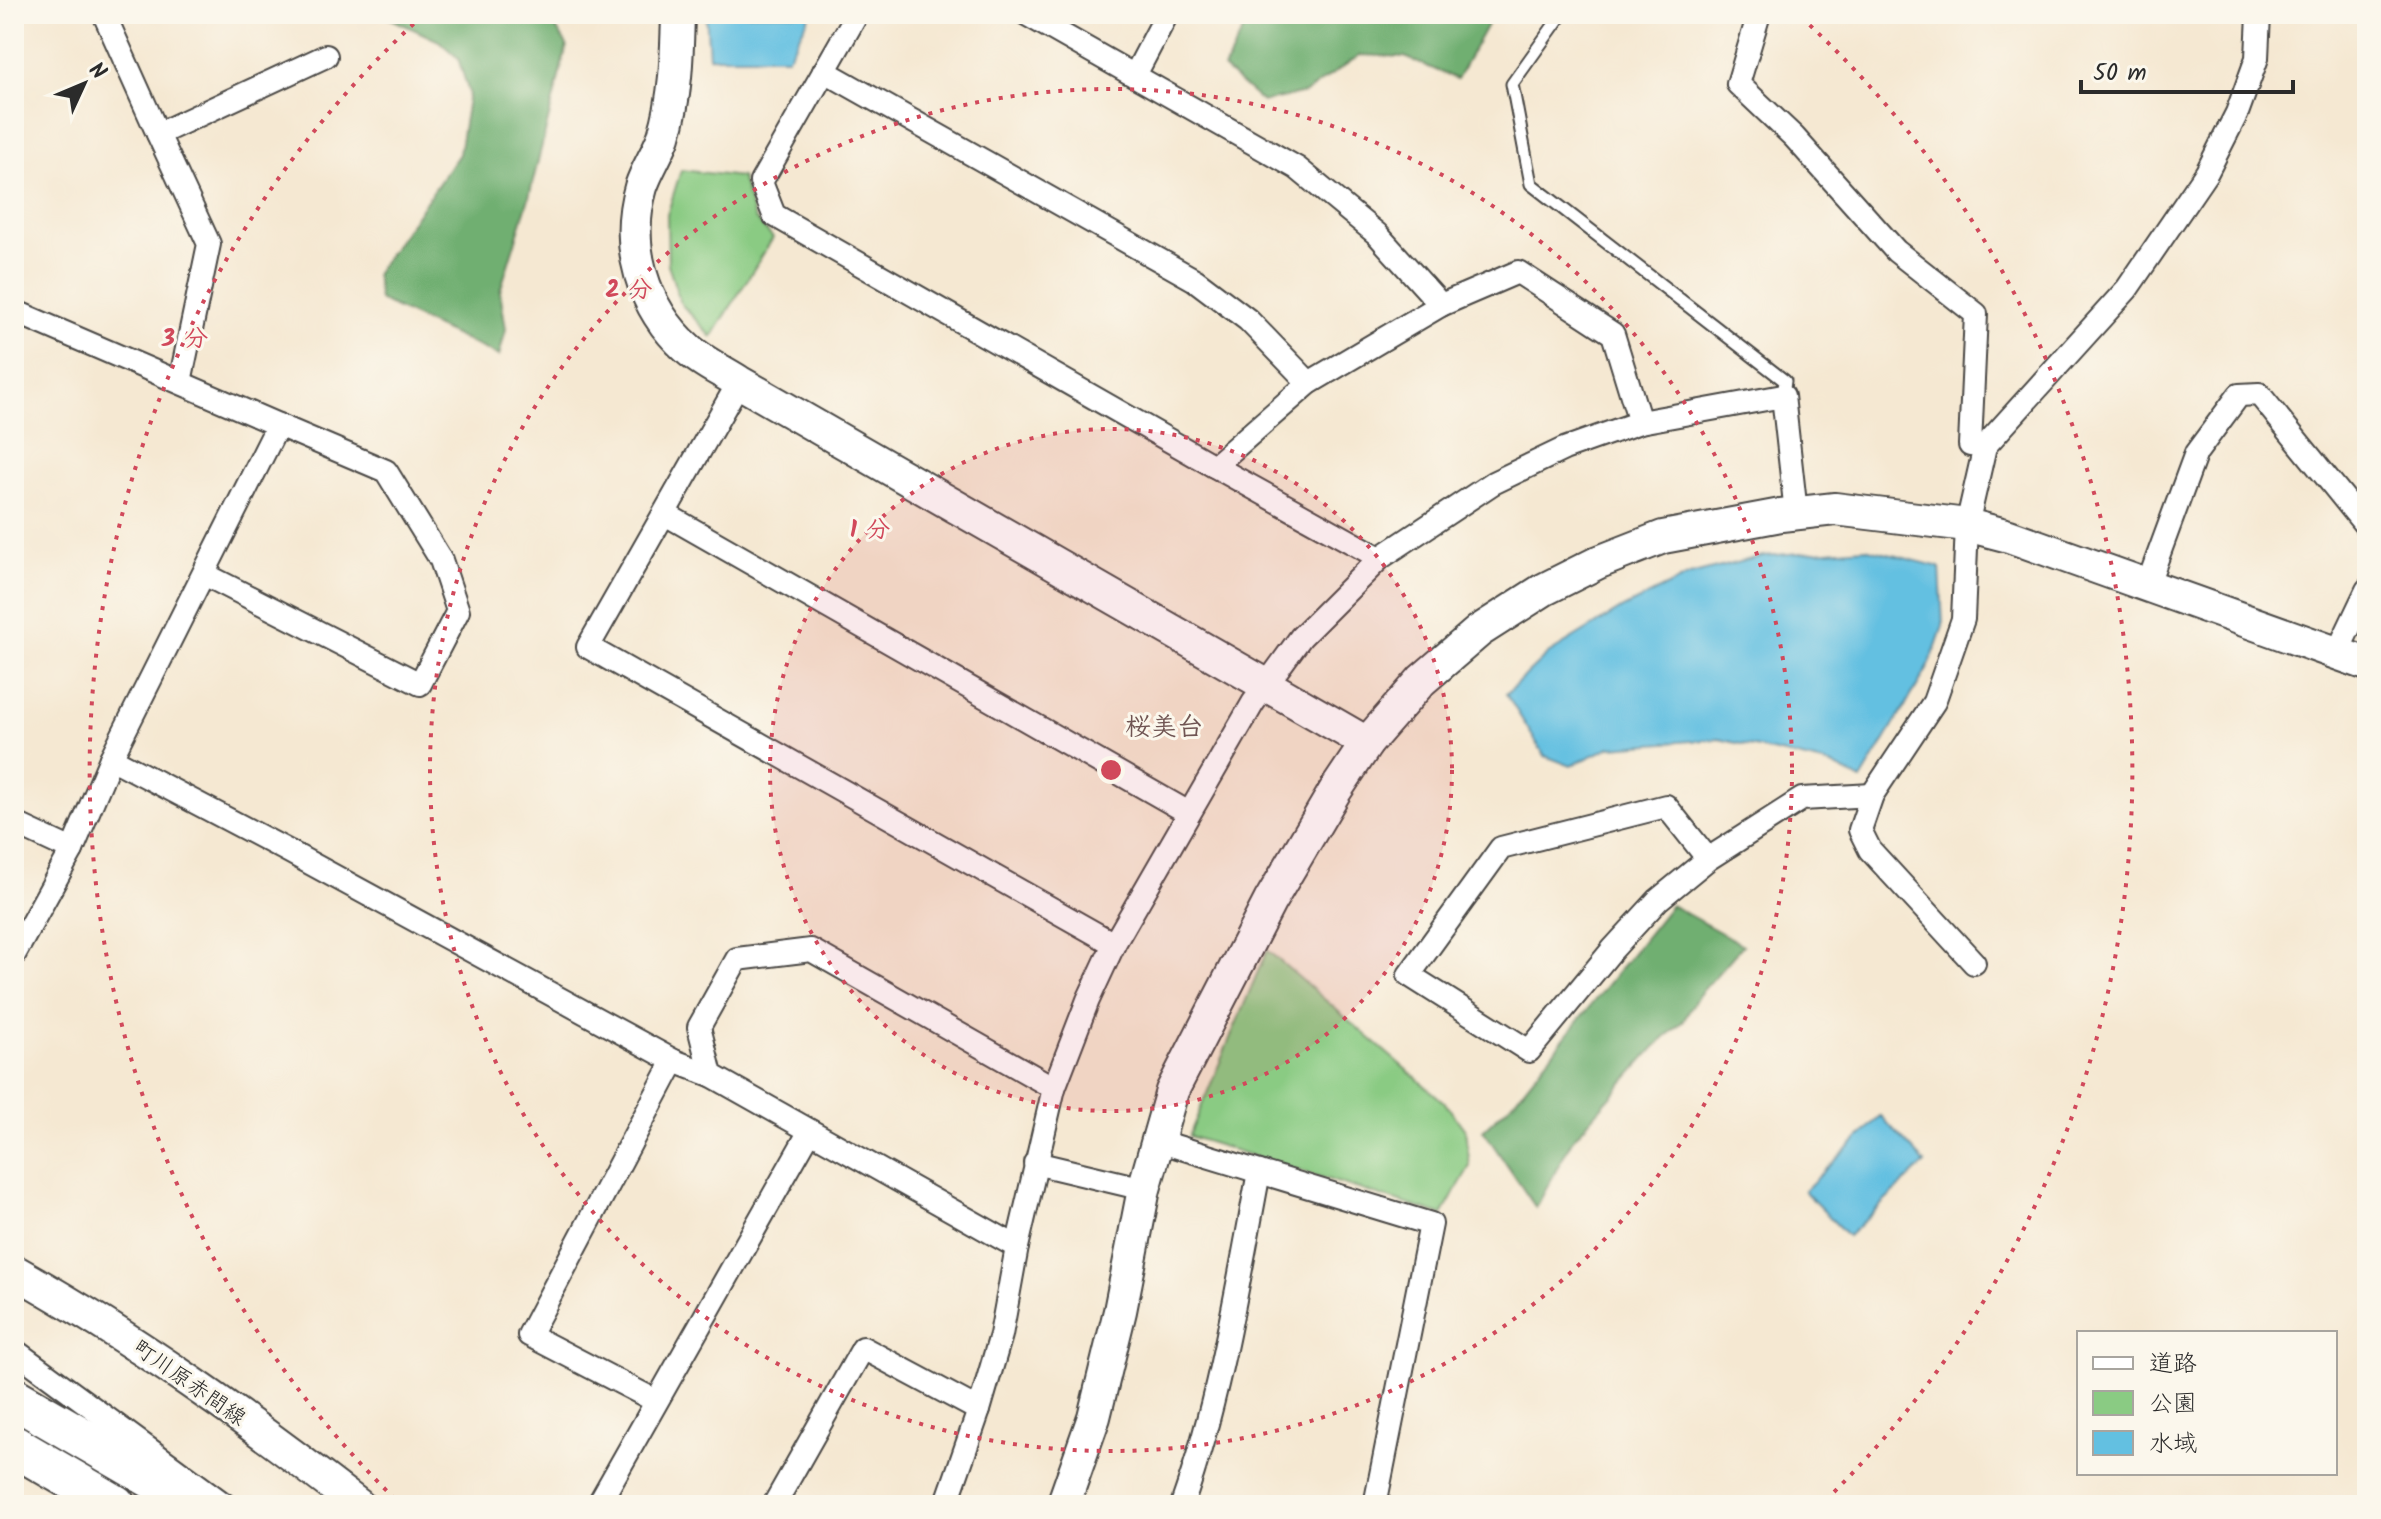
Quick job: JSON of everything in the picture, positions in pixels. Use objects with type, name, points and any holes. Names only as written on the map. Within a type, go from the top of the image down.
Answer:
[{"type":"highway","points":[[14,1398],[198,1505]]},
{"type":"highway","points":[[14,1446],[115,1505]]},
{"type":"street","points":[[104,14],[209,244],[180,382]]},
{"type":"street","points":[[678,14],[673,92],[664,136],[642,184],[634,234],[636,257],[647,295],[672,333],[690,351],[739,382],[1367,743]]},
{"type":"street","points":[[857,14],[761,182],[774,215],[1380,558]]},
{"type":"street","points":[[1026,14],[1297,168],[1377,234],[1441,305]]},
{"type":"street","points":[[1135,75],[1167,14]]},
{"type":"street","points":[[1759,14],[1738,84],[1794,137],[1896,251],[1976,314],[1970,445],[1985,446]]},
{"type":"street","points":[[1974,963],[1870,850],[1860,830],[1872,795],[1934,702],[1963,619],[1967,525],[1985,446],[2127,289],[2207,172],[2237,113],[2257,58],[2259,14]]},
{"type":"street","points":[[158,134],[326,56]]},
{"type":"street","points":[[824,71],[1195,280],[1248,320],[1309,383]]},
{"type":"street","points":[[1214,466],[1309,383],[1441,305],[1518,272],[1613,334],[1640,422]]},
{"type":"street","points":[[14,311],[386,471],[441,560],[458,611],[420,684],[204,574]]},
{"type":"street","points":[[739,382],[588,647],[1114,944]]},
{"type":"street","points":[[2147,586],[2196,453],[2239,395],[2259,394],[2367,527]]},
{"type":"street","points":[[946,1505],[1001,1335],[1035,1163],[1054,1088],[1088,1000],[1114,944],[1189,813],[1267,683],[1301,637],[1380,558],[1493,483],[1564,449],[1640,422],[1783,396],[1796,513]]},
{"type":"street","points":[[14,955],[72,850],[111,758],[278,425]]},
{"type":"street","points":[[1063,1505],[1094,1417],[1120,1311],[1144,1189],[1172,1091],[1270,901],[1367,743],[1422,680],[1479,631],[1543,590],[1599,562],[1663,537],[1835,509],[1967,525],[2009,536],[2367,664]]},
{"type":"street","points":[[665,514],[1189,813]]},
{"type":"street","points":[[2337,653],[2367,590]]},
{"type":"street","points":[[111,758],[674,1061],[711,1075],[1017,1247]]},
{"type":"street","points":[[1708,859],[1666,806],[1501,848],[1409,975],[1529,1051],[1640,919],[1708,859],[1802,799],[1872,795]]},
{"type":"street","points":[[14,823],[72,850]]},
{"type":"street","points":[[711,1075],[699,1027],[737,959],[811,950],[1054,1088]]},
{"type":"street","points":[[656,1401],[529,1335],[674,1061]]},
{"type":"street","points":[[598,1505],[810,1131]]},
{"type":"street","points":[[1158,1141],[1431,1224],[1375,1505]]},
{"type":"street","points":[[1035,1163],[1144,1189]]},
{"type":"street","points":[[1182,1505],[1197,1464],[1230,1325],[1259,1172]]},
{"type":"street","name":"町川原赤間線","points":[[14,1271],[132,1341],[358,1505]]},
{"type":"street","points":[[774,1505],[863,1348],[979,1410]]},
{"type":"street","points":[[14,1350],[225,1505]]},
{"type":"lane","points":[[1562,14],[1512,84],[1531,184],[1785,381],[1783,396]]},
{"type":"green space","points":[[381,14],[540,14],[552,22],[567,45],[528,201],[500,291],[506,329],[499,356],[379,300],[376,273],[459,154],[469,93],[458,58],[439,41]]},
{"type":"green space","points":[[1251,14],[1493,14],[1457,79],[1405,57],[1360,55],[1305,93],[1262,102],[1224,69]]},
{"type":"green space","points":[[681,170],[741,177],[755,219],[773,238],[712,337],[681,304],[668,265],[667,215]]},
{"type":"green space","points":[[1671,905],[1743,945],[1697,997],[1684,1020],[1654,1048],[1572,1140],[1536,1208],[1483,1130],[1514,1101]]},
{"type":"green space","points":[[1267,950],[1445,1103],[1465,1130],[1470,1166],[1442,1215],[1189,1136]]},
{"type":"water","points":[[706,14],[811,14],[788,57],[709,57]]},
{"type":"water","points":[[1865,548],[1940,567],[1943,626],[1929,666],[1861,780],[1832,765],[1719,739],[1610,747],[1571,766],[1545,756],[1506,694],[1548,654],[1623,608],[1690,575],[1763,556]]},
{"type":"water","points":[[1881,1116],[1925,1163],[1848,1236],[1804,1191]]},
{"type":"district","name":"桜美台","points":[[1164,726]]}]
